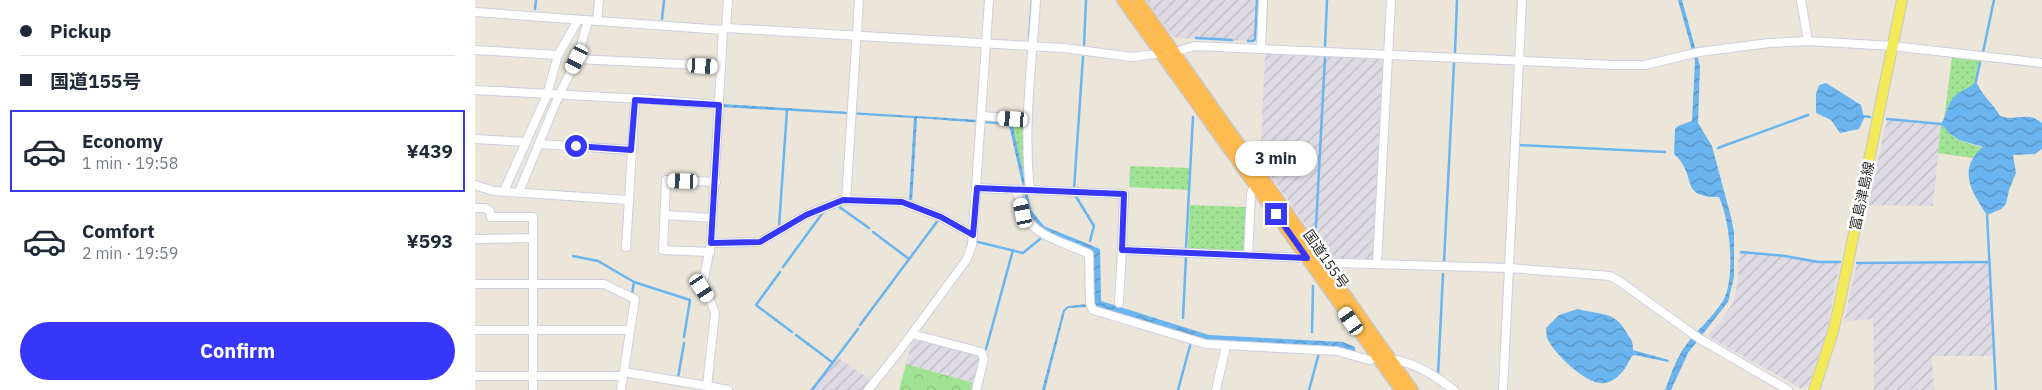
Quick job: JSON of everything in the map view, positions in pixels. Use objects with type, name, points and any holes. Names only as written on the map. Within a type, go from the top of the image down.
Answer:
[{"type":"highway","name":"国道155号","points":[[1123,0],[1401,390]]},
{"type":"highway","name":"国道155号","points":[[1137,0],[1413,390]]},
{"type":"main road","name":"富島津島線","points":[[1814,390],[1833,332],[1839,306],[1902,0]]},
{"type":"street","points":[[597,22],[599,0]]},
{"type":"street","points":[[707,386],[715,313],[711,302],[702,288],[711,243],[716,182],[721,66],[728,0]]},
{"type":"street","points":[[846,200],[859,0]]},
{"type":"street","points":[[868,390],[967,259],[973,244],[989,0]]},
{"type":"street","points":[[1036,0],[1027,161],[1023,190],[1019,195],[1023,213],[1038,232],[1089,254],[1090,304],[1093,310],[1206,344],[1337,351],[1369,360],[1377,357]]},
{"type":"street","points":[[1261,48],[1263,0]]},
{"type":"street","points":[[1377,264],[1391,0]]},
{"type":"street","points":[[1503,390],[1522,0]]},
{"type":"street","points":[[1801,0],[1808,41]]},
{"type":"street","points":[[475,12],[597,22],[1064,48],[1131,57],[1174,52],[1195,46],[1645,65],[1695,53],[1769,43],[1808,41],[1892,46],[2042,63]]},
{"type":"street","points":[[504,191],[547,95],[558,55],[578,20]]},
{"type":"street","points":[[519,192],[559,95],[577,59],[588,21]]},
{"type":"street","points":[[475,50],[558,55]]},
{"type":"street","points":[[577,59],[721,66]]},
{"type":"street","points":[[475,90],[719,105]]},
{"type":"street","points":[[626,247],[635,100]]},
{"type":"street","points":[[981,120],[1028,120]]},
{"type":"street","points":[[475,139],[526,142]]},
{"type":"street","points":[[539,144],[631,150]]},
{"type":"street","points":[[710,252],[663,250],[667,180],[716,182]]},
{"type":"street","points":[[475,185],[494,191],[629,200]]},
{"type":"street","points":[[1248,256],[1251,194],[1255,185]]},
{"type":"street","points":[[977,188],[1124,194],[1119,303]]},
{"type":"street","points":[[711,243],[760,242],[806,215],[846,200],[902,202],[941,217],[973,235]]},
{"type":"street","points":[[475,208],[485,208],[490,211],[491,217],[533,217],[533,390]]},
{"type":"street","points":[[665,215],[713,218]]},
{"type":"street","points":[[475,239],[533,238]]},
{"type":"street","points":[[1122,250],[1307,258]]},
{"type":"street","points":[[1324,264],[1509,268],[1611,276],[1697,336],[1788,390]]},
{"type":"street","points":[[475,284],[604,284],[635,299],[621,390]]},
{"type":"street","points":[[475,330],[630,330]]},
{"type":"street","points":[[912,334],[981,352],[984,359],[976,390]]},
{"type":"street","points":[[1215,390],[1226,346]]},
{"type":"street","points":[[1391,359],[1403,361],[1421,368],[1454,390]]},
{"type":"street","points":[[475,376],[623,374],[698,388],[707,386],[728,390]]},
{"type":"shaded area","points":[[1146,0],[1257,0],[1255,39],[1253,41],[1178,38],[1172,36]]},
{"type":"shaded area","points":[[1269,53],[1383,58],[1385,61],[1375,255],[1372,259],[1332,259],[1328,256],[1260,161],[1265,56]]},
{"type":"shaded area","points":[[1887,119],[1941,124],[1933,206],[1868,205]]},
{"type":"shaded area","points":[[1739,251],[1818,262],[1840,262],[1826,335],[1808,386],[1802,389],[1707,336],[1734,301],[1738,279]]},
{"type":"shaded area","points":[[1989,262],[1994,356],[1932,356],[1934,390],[1874,390],[1873,319],[1844,321],[1857,263]]},
{"type":"shaded area","points":[[917,340],[978,355],[980,360],[974,383],[906,364],[912,341]]},
{"type":"shaded area","points":[[836,356],[872,381],[865,390],[810,390]]},
{"type":"green space","points":[[1952,57],[1982,60],[1976,81],[1972,87],[1956,95],[1950,103],[1944,119]]},
{"type":"green space","points":[[1026,121],[1029,187],[1026,187],[1012,122]]},
{"type":"green space","points":[[1941,124],[1958,140],[1983,148],[1972,158],[1938,153]]},
{"type":"green space","points":[[1130,166],[1189,168],[1188,190],[1129,187]]},
{"type":"green space","points":[[1190,205],[1247,207],[1246,249],[1243,252],[1188,249]]},
{"type":"green space","points":[[906,364],[974,383],[972,390],[899,390]]},
{"type":"water","points":[[1678,0],[1682,0],[1700,66],[1698,123],[1712,146],[1731,217],[1734,232],[1734,277],[1728,302],[1688,353],[1671,390],[1665,390],[1682,350],[1715,313],[1723,301],[1727,291],[1730,264],[1729,234],[1719,197],[1706,196],[1693,189],[1686,170],[1674,154],[1675,129],[1692,121],[1695,61]]},
{"type":"water","points":[[1976,81],[1981,91],[2000,116],[2011,118],[2031,117],[2042,123],[2042,149],[2035,154],[2013,155],[2016,173],[2006,204],[2001,209],[1987,215],[1976,197],[1969,180],[1970,164],[1983,147],[1959,140],[1941,124],[1953,98]]},
{"type":"water","points":[[1826,83],[1861,105],[1864,118],[1859,129],[1840,133],[1831,120],[1816,113],[1816,94],[1819,85]]},
{"type":"water","points":[[722,104],[1012,122],[1031,210],[1044,226],[1100,249],[1101,301],[1209,335],[1343,342],[1355,347],[1355,354],[1208,343],[1093,308],[1094,253],[1044,231],[1029,214],[1009,125],[917,118],[912,203],[909,201],[914,118],[722,107]]},
{"type":"water","points":[[1087,304],[1087,307],[1068,308],[1065,311],[1045,390],[1042,390],[1063,310],[1068,306]]},
{"type":"water","points":[[1578,309],[1613,318],[1618,321],[1630,338],[1633,350],[1669,360],[1668,362],[1635,355],[1632,356],[1622,373],[1615,379],[1605,383],[1598,383],[1581,375],[1552,346],[1547,337],[1546,328],[1559,315]]},
{"type":"waterway","points":[[535,9],[536,0]]},
{"type":"waterway","points":[[662,19],[664,0]]},
{"type":"waterway","points":[[1029,38],[1032,0]]},
{"type":"waterway","points":[[1084,45],[1086,0]]},
{"type":"waterway","points":[[1248,41],[1255,39],[1257,0]]},
{"type":"waterway","points":[[1325,46],[1327,0]]},
{"type":"waterway","points":[[1455,52],[1457,0]]},
{"type":"waterway","points":[[1983,52],[1994,0]]},
{"type":"waterway","points":[[1196,38],[1232,40]]},
{"type":"waterway","points":[[1074,189],[1083,57]]},
{"type":"waterway","points":[[1316,227],[1325,57]]},
{"type":"waterway","points":[[1444,262],[1454,63]]},
{"type":"waterway","points":[[1976,81],[1980,63]]},
{"type":"waterway","points":[[779,227],[787,110]]},
{"type":"waterway","points":[[1718,148],[1808,115]]},
{"type":"waterway","points":[[1862,116],[1870,117]]},
{"type":"waterway","points":[[1186,247],[1193,117]]},
{"type":"waterway","points":[[1887,119],[1942,124]]},
{"type":"waterway","points":[[1518,145],[1665,152]]},
{"type":"waterway","points":[[1075,195],[1094,226],[1090,241]]},
{"type":"waterway","points":[[838,206],[869,228]]},
{"type":"waterway","points":[[783,267],[824,211]]},
{"type":"waterway","points":[[1987,215],[1996,390]]},
{"type":"waterway","points":[[860,325],[939,219],[941,221]]},
{"type":"waterway","points":[[873,232],[909,259]]},
{"type":"waterway","points":[[978,242],[1023,253],[1040,239]]},
{"type":"waterway","points":[[986,349],[1013,250]]},
{"type":"waterway","points":[[1741,252],[1785,256],[1818,262],[1840,262]]},
{"type":"waterway","points":[[573,256],[598,261],[634,282],[690,300],[684,337]]},
{"type":"waterway","points":[[1183,318],[1186,256]]},
{"type":"waterway","points":[[1857,263],[1989,262]]},
{"type":"waterway","points":[[780,272],[756,305],[792,332]]},
{"type":"waterway","points":[[1438,375],[1443,274]]},
{"type":"waterway","points":[[632,294],[634,282]]},
{"type":"waterway","points":[[1312,332],[1313,286]]},
{"type":"waterway","points":[[812,390],[858,329]]},
{"type":"waterway","points":[[796,335],[832,362]]},
{"type":"waterway","points":[[1178,390],[1191,342]]},
{"type":"waterway","points":[[681,378],[678,378],[684,343]]},
{"type":"waterway","points":[[1309,390],[1319,353]]},
{"type":"route","points":[[576,146],[631,150],[635,100],[719,105],[711,243],[760,242],[806,215],[843,200],[902,202],[941,217],[973,235],[977,188],[1124,194],[1122,250],[1307,258],[1276,214]]}]
